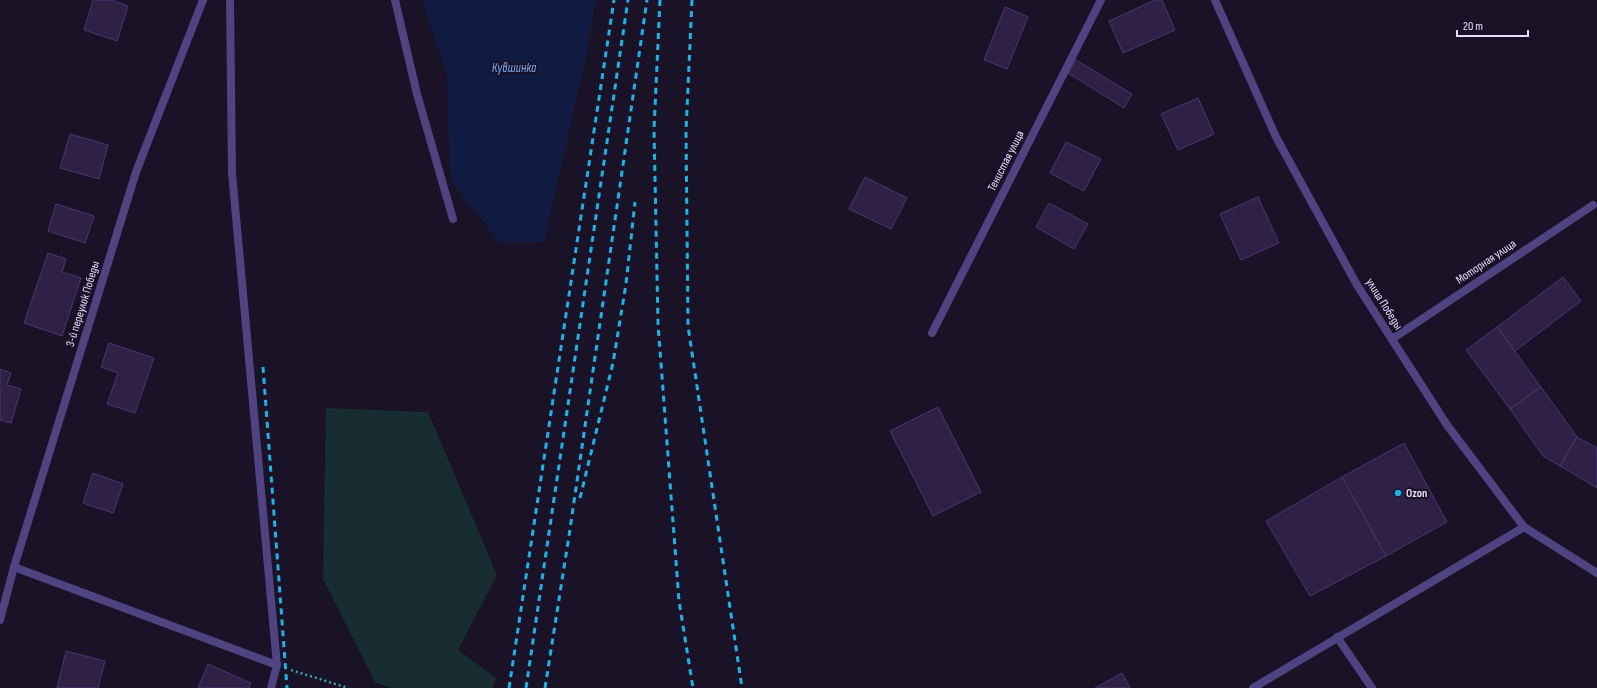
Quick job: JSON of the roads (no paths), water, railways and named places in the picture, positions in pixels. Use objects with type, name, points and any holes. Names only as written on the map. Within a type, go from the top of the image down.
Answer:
[{"type":"street","name":"3-й переулок Победы","points":[[0,620],[14,567],[136,172],[203,0]]},
{"type":"street","points":[[230,0],[232,173],[277,665],[271,688]]},
{"type":"street","points":[[395,0],[417,94],[453,219]]},
{"type":"street","name":"Тенистая улица","points":[[932,333],[1101,0]]},
{"type":"street","name":"улица Победы","points":[[1214,0],[1276,137],[1357,285],[1447,425],[1524,527],[1597,573]]},
{"type":"street","name":"Моторная улица","points":[[1392,339],[1593,205]]},
{"type":"street","points":[[1253,688],[1524,527]]},
{"type":"street","points":[[14,567],[277,665]]},
{"type":"street","points":[[1337,637],[1372,688]]},
{"type":"water","name":"Кувшинка","points":[[422,0],[596,0],[586,58],[544,242],[500,243],[450,180],[447,75]]},
{"type":"railway","points":[[509,688],[614,0]]},
{"type":"railway","points":[[526,688],[628,0]]},
{"type":"railway","points":[[545,688],[569,536],[647,0]]},
{"type":"railway","points":[[660,0],[654,129],[658,324],[679,601],[693,688]]},
{"type":"railway","points":[[692,0],[686,131],[688,326],[742,688]]},
{"type":"railway","points":[[580,498],[613,363],[626,284],[635,202]]},
{"type":"railway","points":[[263,367],[287,688]]},
{"type":"place","name":"Ozon","points":[[1398,493]]}]
